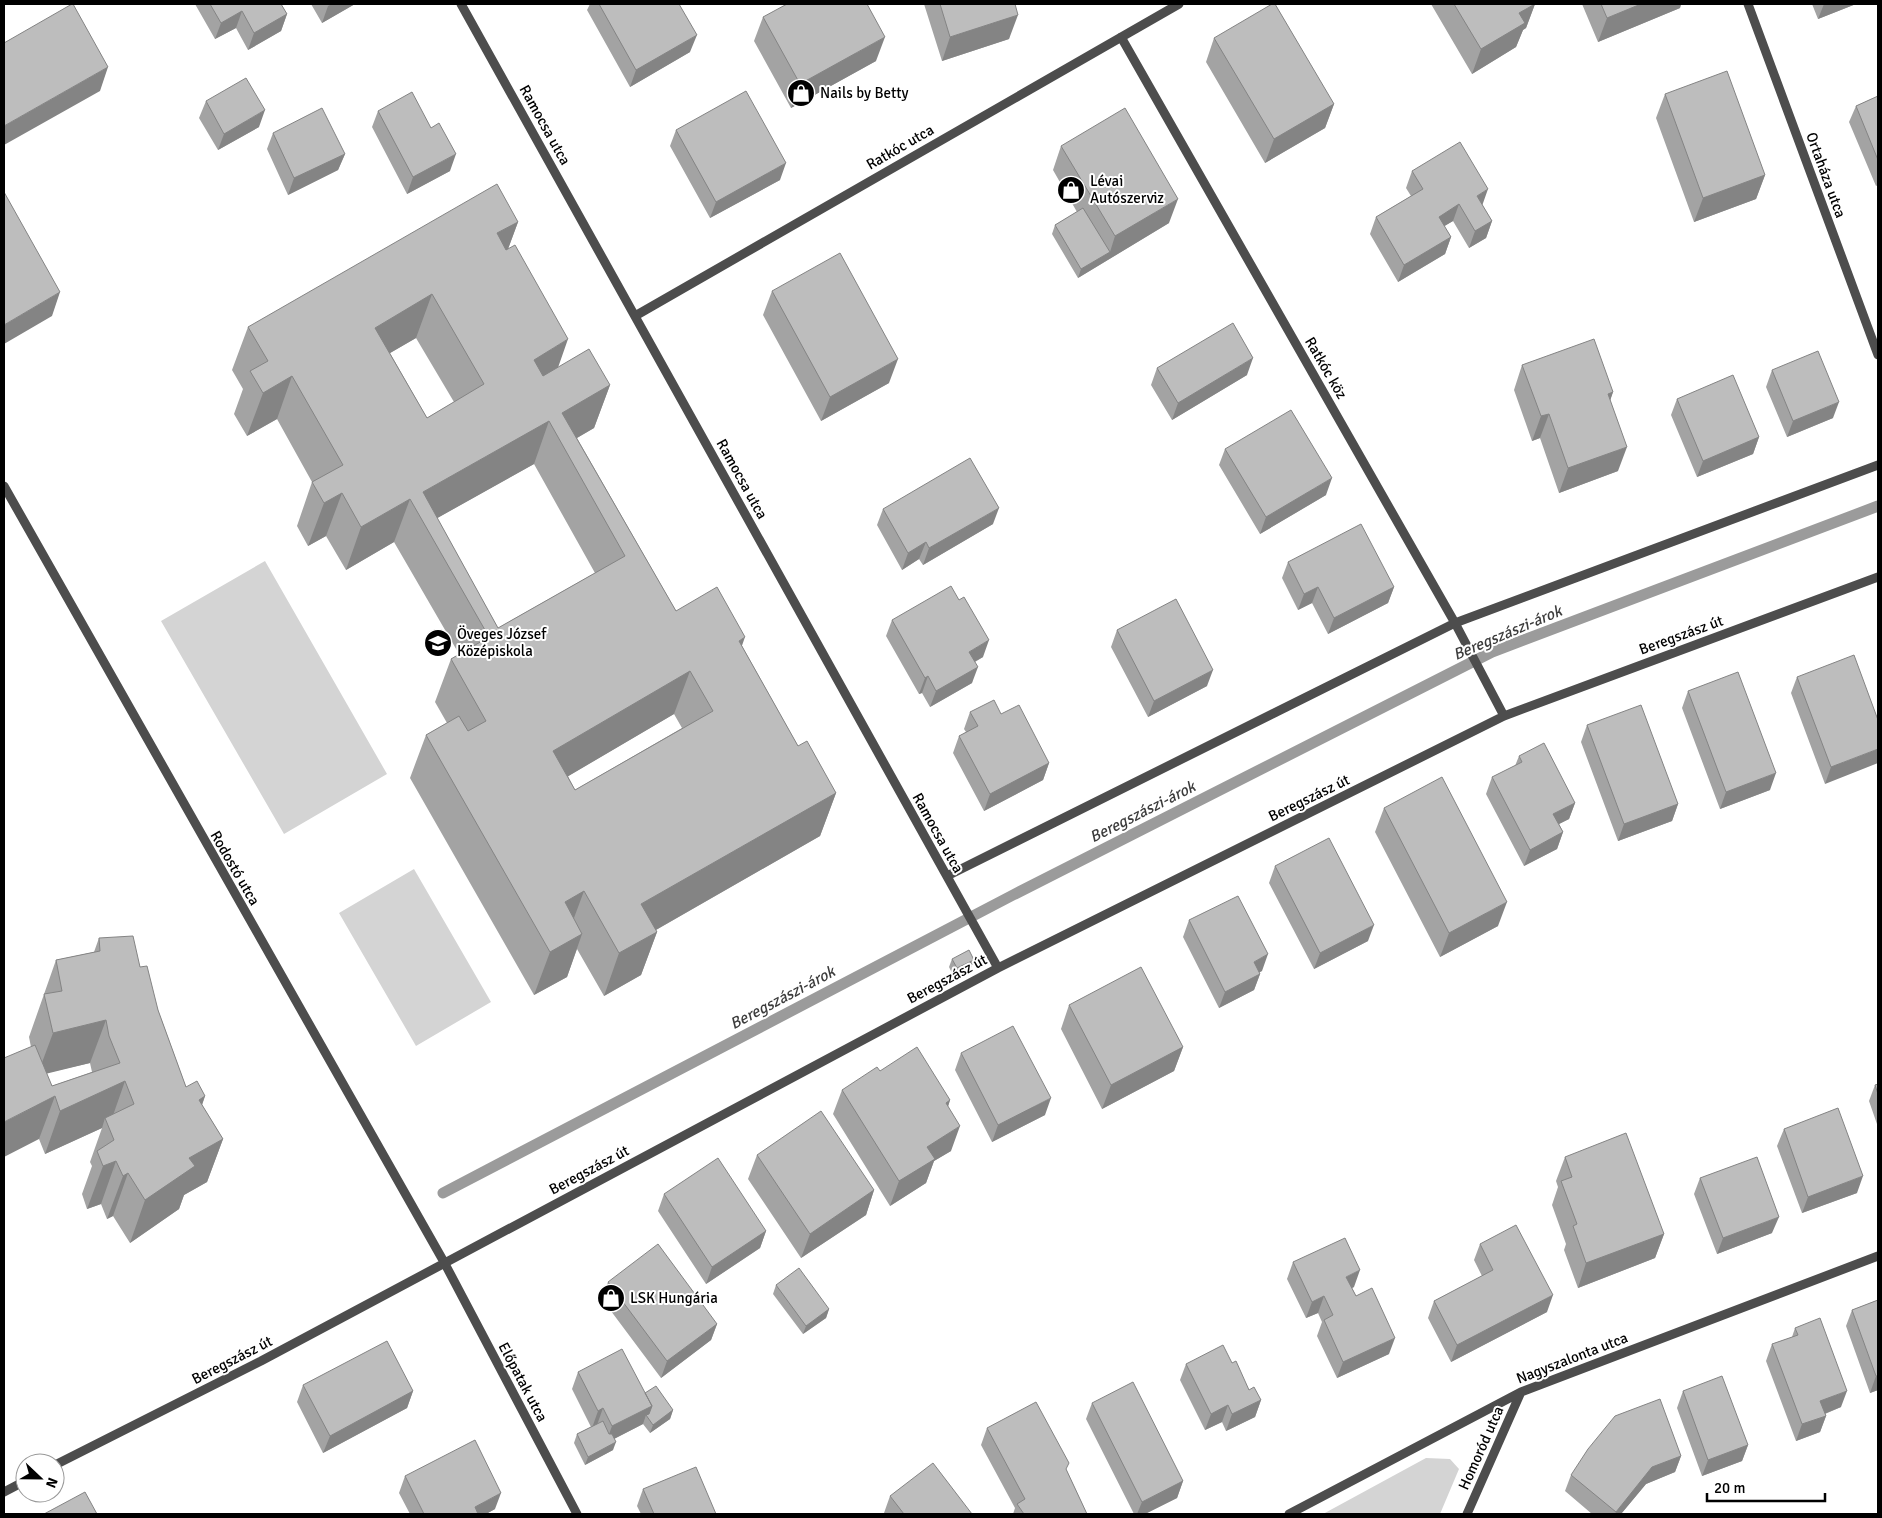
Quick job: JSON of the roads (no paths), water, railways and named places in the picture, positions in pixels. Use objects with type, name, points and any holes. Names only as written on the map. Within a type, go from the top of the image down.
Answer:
[{"type":"street","name":"Ramocsa utca","points":[[461,4],[998,968]]},
{"type":"street","name":"Ratkóc utca","points":[[635,316],[1179,4]]},
{"type":"street","name":"Ortaháza utca","points":[[1748,4],[1878,355]]},
{"type":"street","name":"Ratkóc köz","points":[[1121,36],[1455,623],[1504,716]]},
{"type":"street","points":[[947,876],[1455,623],[1878,465]]},
{"type":"street","name":"Rodostó utca","points":[[4,486],[444,1262]]},
{"type":"street","name":"Beregszász út","points":[[65,1461],[261,1361],[998,968],[1504,716],[1878,577]]},
{"type":"street","name":"Nagyszalonta utca","points":[[1288,1514],[1521,1392],[1878,1256]]},
{"type":"street","name":"Előpatak utca","points":[[444,1262],[577,1514]]},
{"type":"street","name":"Homoród utca","points":[[1467,1514],[1521,1392]]},
{"type":"waterway","name":"Beregszászi-árok","points":[[443,1193],[1013,895],[1492,652],[1878,506]]},
{"type":"place","name":"Nails by Betty","points":[[801,93]]},
{"type":"place","name":"Lévai Autószerviz","points":[[1071,190]]},
{"type":"place","name":"Öveges József Középiskola","points":[[438,643]]},
{"type":"place","name":"LSK Hungária","points":[[611,1298]]}]
